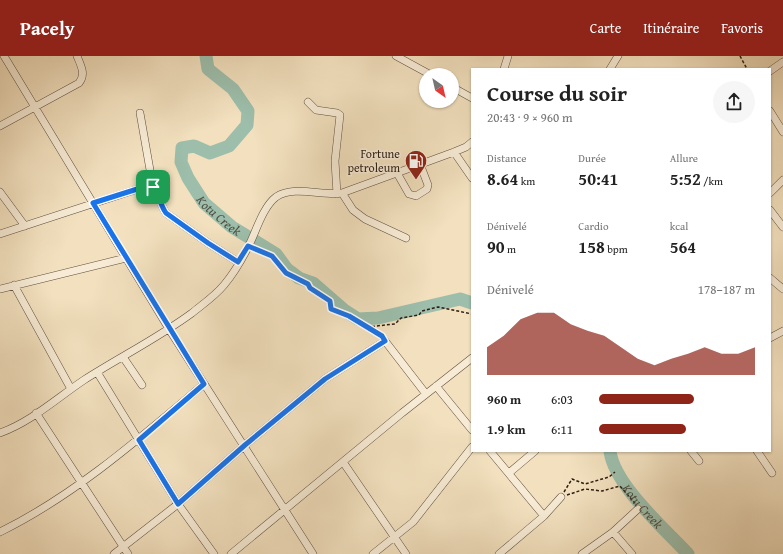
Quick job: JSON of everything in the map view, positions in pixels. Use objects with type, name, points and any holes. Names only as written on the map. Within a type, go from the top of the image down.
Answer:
[{"type":"street","points":[[4,56],[204,384],[245,445],[313,554]]},
{"type":"street","points":[[0,126],[79,84],[83,78],[77,56]]},
{"type":"street","points":[[396,56],[419,68]]},
{"type":"street","points":[[504,68],[508,56]]},
{"type":"street","points":[[611,68],[618,56]]},
{"type":"street","points":[[771,70],[783,62]]},
{"type":"street","points":[[459,91],[471,97]]},
{"type":"street","points":[[308,102],[316,110],[337,113],[340,115],[335,161],[340,194],[353,210],[365,219],[406,238]]},
{"type":"street","points":[[140,113],[153,187],[161,207],[166,213],[238,262]]},
{"type":"street","points":[[771,113],[783,132]]},
{"type":"street","points":[[0,433],[14,428],[97,372],[170,329],[216,294],[225,283],[249,244],[268,206],[276,197],[297,192],[340,194],[454,152],[466,147],[471,143]]},
{"type":"street","points":[[454,152],[471,177]]},
{"type":"street","points":[[397,173],[409,194],[416,196],[428,189],[428,185],[420,164]]},
{"type":"street","points":[[771,192],[783,180]]},
{"type":"street","points":[[0,234],[150,185],[153,187]]},
{"type":"street","points":[[0,192],[25,226]]},
{"type":"street","points":[[771,211],[783,227]]},
{"type":"street","points":[[0,289],[126,258]]},
{"type":"street","points":[[771,279],[783,289]]},
{"type":"street","points":[[14,285],[71,389]]},
{"type":"street","points":[[771,337],[783,331]]},
{"type":"street","points":[[114,554],[178,504],[245,445],[325,379],[385,341],[426,394]]},
{"type":"street","points":[[123,357],[142,385]]},
{"type":"street","points":[[231,554],[285,511],[342,462],[471,359]]},
{"type":"street","points":[[97,372],[178,504],[214,554]]},
{"type":"street","points":[[0,532],[32,516],[139,440],[204,384]]},
{"type":"street","points":[[436,386],[471,429]]},
{"type":"street","points":[[36,413],[128,554]]},
{"type":"street","points":[[373,554],[413,522],[471,448]]},
{"type":"street","points":[[491,452],[544,516]]},
{"type":"street","points":[[509,473],[534,452]]},
{"type":"street","points":[[692,452],[699,461]]},
{"type":"street","points":[[758,452],[772,473]]},
{"type":"street","points":[[342,462],[406,554]]},
{"type":"street","points":[[499,554],[544,516],[561,497]]},
{"type":"street","points":[[582,554],[613,532],[638,509]]},
{"type":"street","points":[[613,532],[632,554]]},
{"type":"path","points":[[740,56],[746,68]]},
{"type":"path","points":[[249,244],[272,256],[286,273],[308,284],[310,288],[330,301],[331,309],[349,316],[382,336],[385,341]]},
{"type":"path","points":[[367,327],[395,324],[401,318],[419,315],[422,311],[438,307],[471,314]]},
{"type":"path","points":[[561,497],[572,479],[585,484],[609,477],[615,472]]},
{"type":"path","points":[[561,497],[585,489],[602,491],[620,486],[637,505],[638,509]]},
{"type":"waterway","name":"Kotu Creek","points":[[206,56],[208,69],[233,89],[248,111],[247,125],[229,146],[210,153],[194,146],[182,148],[181,162],[188,178],[204,203],[232,227],[276,254],[287,269],[299,278],[313,283],[344,310],[358,319],[378,318],[460,299],[471,303]]},
{"type":"waterway","name":"Kotu Creek","points":[[610,452],[614,464],[630,492],[688,554]]},
{"type":"place","name":"Fortune petroleum","points":[[416,180]]},
{"type":"route","points":[[150,185],[153,187],[161,207],[166,213],[208,243],[238,262],[248,246],[272,256],[286,273],[308,284],[310,288],[330,301],[331,309],[337,313],[349,316],[382,336],[385,341],[348,363],[325,379],[245,445],[178,504],[139,440],[204,384],[93,203],[150,185]]}]
